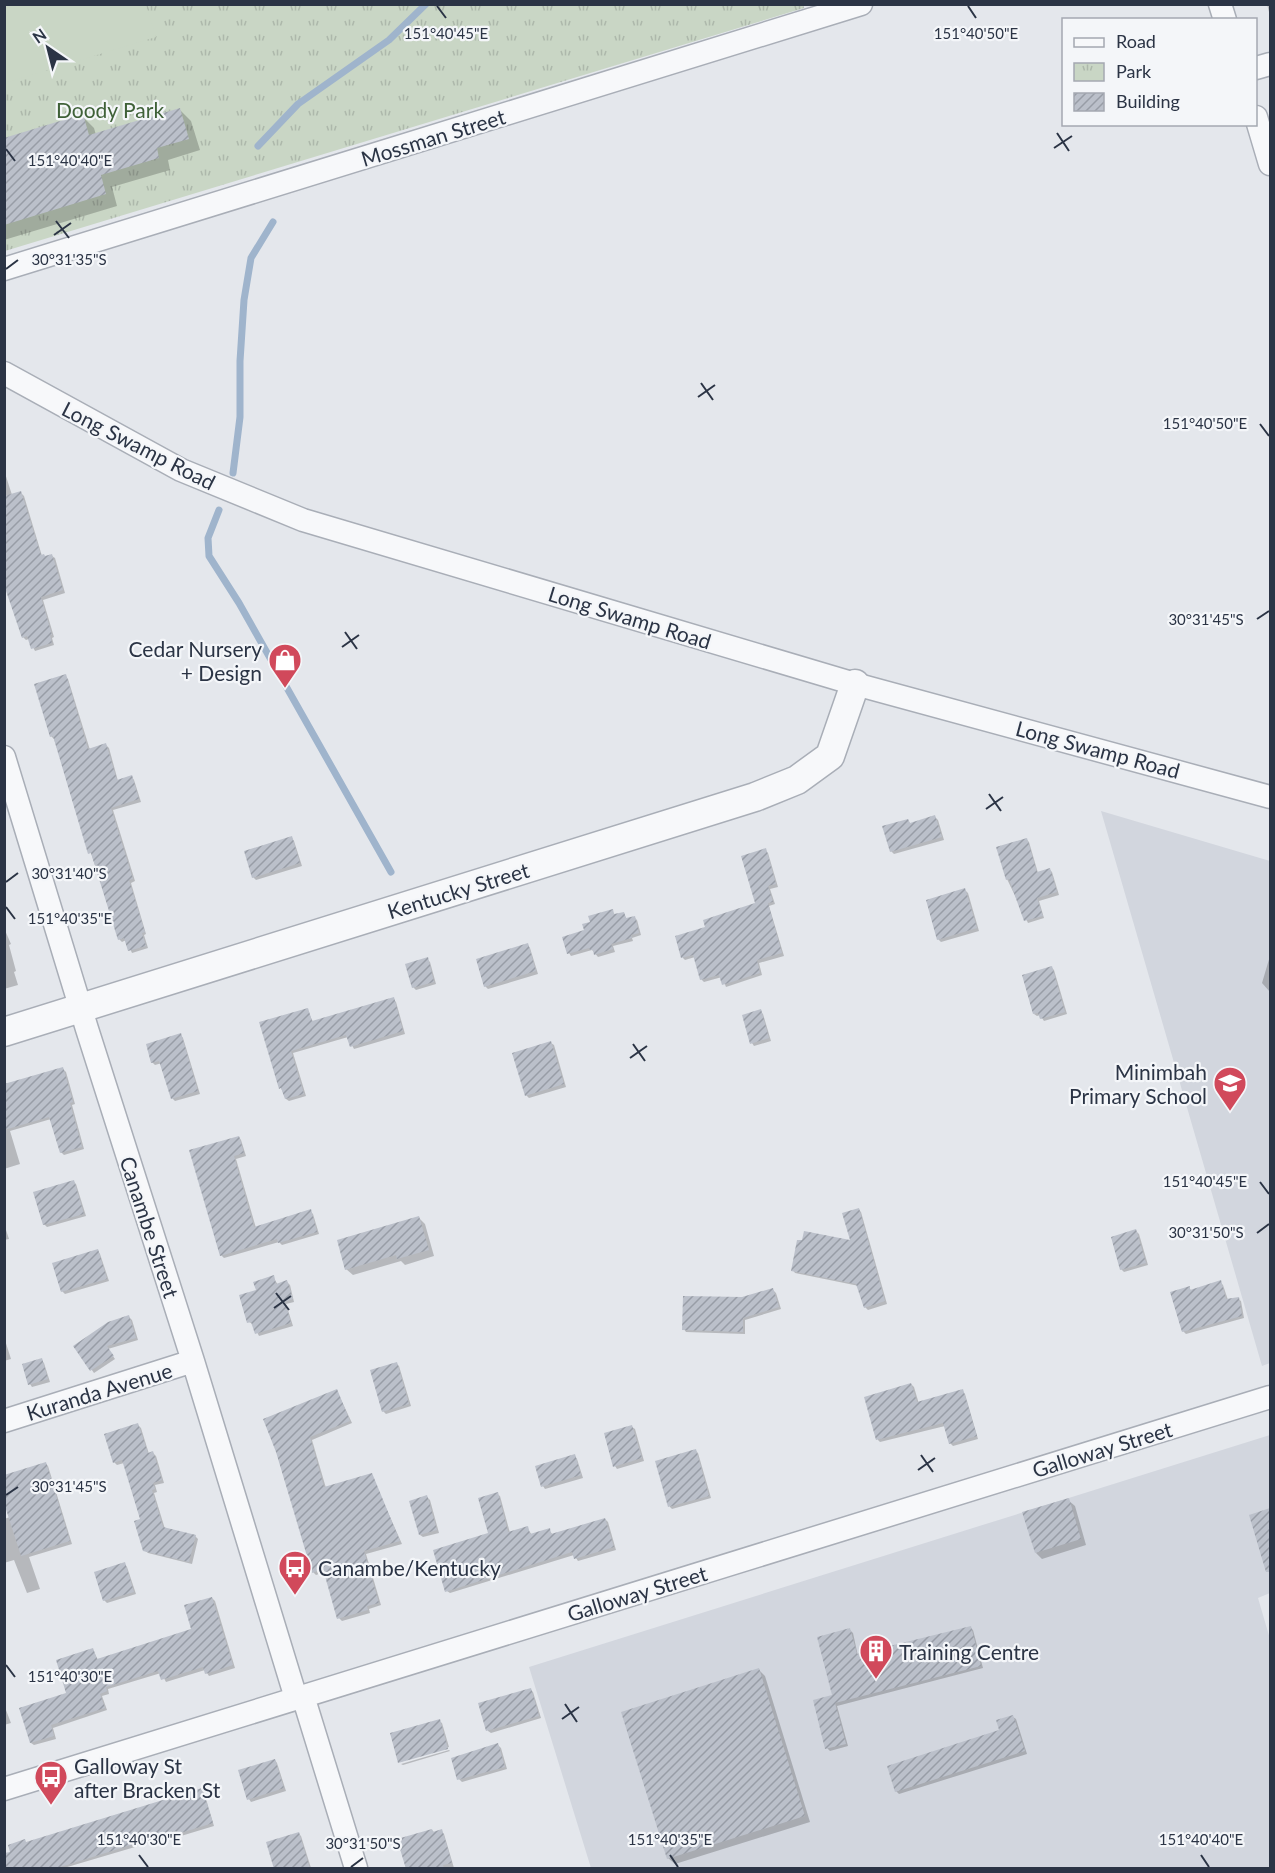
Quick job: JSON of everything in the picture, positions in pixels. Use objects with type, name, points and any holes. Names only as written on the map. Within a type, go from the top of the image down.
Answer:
[{"type":"street","name":"Mossman Street","points":[[4,269],[861,4]]},
{"type":"street","points":[[1257,120],[1270,164]]},
{"type":"street","name":"Long Swamp Road","points":[[7,376],[181,470],[303,519],[855,684],[1270,797]]},
{"type":"street","name":"Kentucky Street","points":[[4,1032],[755,797],[798,780],[830,756],[855,684]]},
{"type":"street","name":"Canambe Street","points":[[4,757],[81,1008],[356,1869]]},
{"type":"street","name":"Kuranda Avenue","points":[[4,1421],[193,1361]]},
{"type":"street","name":"Galloway Street","points":[[4,1789],[1270,1397]]},
{"type":"shaded area","name":"Minimbah Primary School","points":[[1101,811],[1270,861],[1270,1363],[1262,1366]]},
{"type":"shaded area","points":[[1270,1435],[1270,1593],[1258,1598],[1270,1639],[1270,1868],[591,1868],[529,1667]]},
{"type":"green space","points":[[5,4],[146,5],[156,37],[5,83]]},
{"type":"green space","name":"Doody Park","points":[[803,4],[804,8],[5,251],[5,5]]},
{"type":"building","points":[[180,108],[189,139],[157,148],[159,158],[101,175],[106,194],[4,225],[4,138],[83,114],[89,135]]},
{"type":"building","points":[[21,491],[41,555],[52,554],[63,590],[41,597],[52,635],[50,635],[52,643],[31,649],[27,636],[22,638],[4,585],[4,496]]},
{"type":"building","points":[[66,674],[88,749],[106,743],[117,780],[132,775],[139,799],[111,808],[133,879],[129,880],[145,932],[142,933],[146,946],[128,951],[124,938],[118,940],[91,853],[88,854],[53,736],[50,737],[34,684]]},
{"type":"building","points":[[935,815],[942,837],[890,852],[882,826],[908,819],[910,823]]},
{"type":"building","points":[[292,836],[300,863],[252,878],[244,851]]},
{"type":"building","points":[[1027,838],[1037,872],[1050,868],[1057,892],[1037,898],[1043,916],[1024,921],[1009,879],[1006,880],[996,847]]},
{"type":"building","points":[[766,848],[776,884],[768,886],[773,902],[768,903],[782,953],[757,960],[760,973],[722,985],[719,975],[700,980],[693,955],[681,958],[675,936],[705,927],[703,920],[755,903],[741,856]]},
{"type":"building","points":[[965,888],[977,928],[937,940],[926,900]]},
{"type":"building","points":[[613,909],[614,914],[624,912],[626,918],[635,916],[639,933],[631,935],[632,938],[611,944],[613,949],[594,955],[593,950],[589,948],[567,954],[562,937],[584,930],[582,924],[590,922],[588,916]]},
{"type":"building","points":[[528,943],[536,971],[484,987],[476,959]]},
{"type":"building","points":[[428,957],[434,982],[412,988],[405,964]]},
{"type":"building","points":[[1052,966],[1065,1012],[1040,1019],[1038,1013],[1033,1014],[1022,975]]},
{"type":"building","points":[[394,997],[403,1031],[350,1047],[346,1035],[291,1051],[304,1094],[285,1099],[281,1088],[279,1089],[259,1022],[308,1008],[312,1021]]},
{"type":"building","points":[[761,1009],[769,1038],[750,1044],[742,1015]]},
{"type":"building","points":[[181,1033],[198,1091],[171,1099],[159,1061],[151,1063],[146,1044]]},
{"type":"building","points":[[551,1041],[564,1084],[525,1096],[512,1053]]},
{"type":"building","points":[[63,1067],[82,1147],[60,1153],[49,1117],[4,1130],[4,1084]]},
{"type":"building","points":[[239,1136],[244,1153],[234,1156],[254,1227],[311,1209],[317,1232],[278,1243],[277,1239],[220,1256],[189,1150]]},
{"type":"building","points":[[74,1180],[84,1214],[43,1225],[33,1192]]},
{"type":"building","points":[[859,1208],[885,1301],[864,1308],[856,1284],[791,1271],[797,1240],[802,1240],[804,1231],[850,1240],[842,1213]]},
{"type":"building","points":[[419,1216],[429,1250],[397,1259],[396,1255],[345,1270],[337,1240]]},
{"type":"building","points":[[1136,1229],[1146,1263],[1120,1270],[1111,1237]]},
{"type":"building","points":[[98,1249],[107,1279],[61,1292],[52,1263]]},
{"type":"building","points":[[274,1275],[276,1284],[287,1280],[293,1299],[285,1302],[291,1323],[255,1334],[251,1322],[247,1323],[239,1295],[256,1290],[253,1282]]},
{"type":"building","points":[[1221,1280],[1226,1299],[1239,1297],[1242,1316],[1182,1332],[1170,1292],[1190,1286],[1190,1290]]},
{"type":"building","points":[[773,1288],[779,1307],[743,1318],[743,1332],[682,1330],[683,1296],[742,1297]]},
{"type":"building","points":[[129,1315],[136,1338],[107,1346],[114,1356],[90,1371],[73,1346],[108,1322]]},
{"type":"building","points":[[42,1358],[48,1379],[28,1385],[22,1364]]},
{"type":"building","points":[[397,1362],[409,1404],[382,1412],[370,1370]]},
{"type":"building","points":[[911,1383],[917,1402],[963,1389],[977,1436],[949,1444],[943,1423],[876,1440],[864,1397]]},
{"type":"building","points":[[337,1389],[350,1421],[310,1437],[324,1487],[372,1473],[400,1541],[364,1551],[379,1603],[367,1606],[368,1610],[337,1619],[323,1569],[312,1573],[276,1452],[263,1419]]},
{"type":"building","points":[[138,1423],[148,1453],[153,1451],[162,1480],[153,1483],[155,1489],[152,1490],[163,1527],[196,1535],[189,1562],[143,1551],[134,1521],[140,1519],[122,1460],[113,1463],[104,1434]]},
{"type":"building","points":[[632,1425],[642,1458],[613,1467],[604,1433]]},
{"type":"building","points":[[696,1449],[709,1496],[668,1507],[655,1461]]},
{"type":"building","points":[[575,1454],[581,1475],[541,1487],[535,1466]]},
{"type":"building","points":[[46,1462],[70,1541],[21,1556],[4,1503],[4,1475]]},
{"type":"building","points":[[498,1492],[508,1532],[528,1526],[530,1534],[550,1528],[551,1534],[605,1518],[614,1547],[574,1559],[572,1552],[445,1592],[433,1550],[488,1533],[478,1498]]},
{"type":"building","points":[[427,1495],[437,1530],[419,1535],[409,1501]]},
{"type":"building","points":[[1069,1498],[1081,1539],[1035,1553],[1022,1512]]},
{"type":"building","points":[[1270,1508],[1270,1572],[1266,1572],[1249,1515]]},
{"type":"building","points":[[125,1562],[134,1592],[103,1601],[94,1572]]},
{"type":"building","points":[[212,1597],[233,1665],[205,1674],[203,1667],[161,1680],[158,1671],[106,1687],[107,1691],[100,1694],[105,1708],[51,1725],[54,1736],[30,1743],[19,1708],[66,1693],[56,1660],[93,1648],[97,1659],[191,1629],[184,1605]]},
{"type":"building","name":"Training Centre","points":[[971,1626],[981,1666],[835,1703],[846,1744],[825,1749],[813,1700],[832,1695],[817,1637],[850,1628],[857,1654]]},
{"type":"building","points":[[759,1668],[805,1816],[667,1859],[621,1712]]},
{"type":"building","points":[[531,1688],[539,1716],[486,1731],[478,1703]]},
{"type":"building","points":[[1013,1715],[1025,1751],[895,1792],[887,1766],[999,1730],[996,1720]]},
{"type":"building","points":[[440,1719],[448,1749],[398,1763],[390,1733]]},
{"type":"building","points":[[498,1743],[505,1767],[457,1780],[451,1758]]},
{"type":"building","points":[[275,1759],[284,1788],[247,1800],[238,1770]]},
{"type":"building","points":[[202,1788],[213,1823],[177,1834],[176,1831],[54,1869],[4,1869],[4,1853],[10,1852],[8,1845],[25,1839],[26,1842]]},
{"type":"building","points":[[432,1829],[433,1832],[442,1829],[452,1863],[443,1865],[444,1869],[406,1869],[397,1839]]},
{"type":"building","points":[[299,1832],[310,1869],[274,1869],[266,1842]]},
{"type":"waterway","points":[[258,146],[298,104],[389,40],[426,4]]},
{"type":"waterway","points":[[233,473],[240,417],[240,361],[244,300],[251,258],[273,222]]},
{"type":"waterway","points":[[219,510],[208,538],[209,556],[239,603],[391,872]]},
{"type":"place","name":"Cedar Nursery + Design","points":[[285,689]]},
{"type":"place","name":"Minimbah Primary School","points":[[1230,1112]]},
{"type":"place","name":"Canambe/Kentucky","points":[[295,1596]]},
{"type":"place","name":"Training Centre","points":[[876,1680]]},
{"type":"place","name":"Galloway St after Bracken St","points":[[51,1806]]}]
